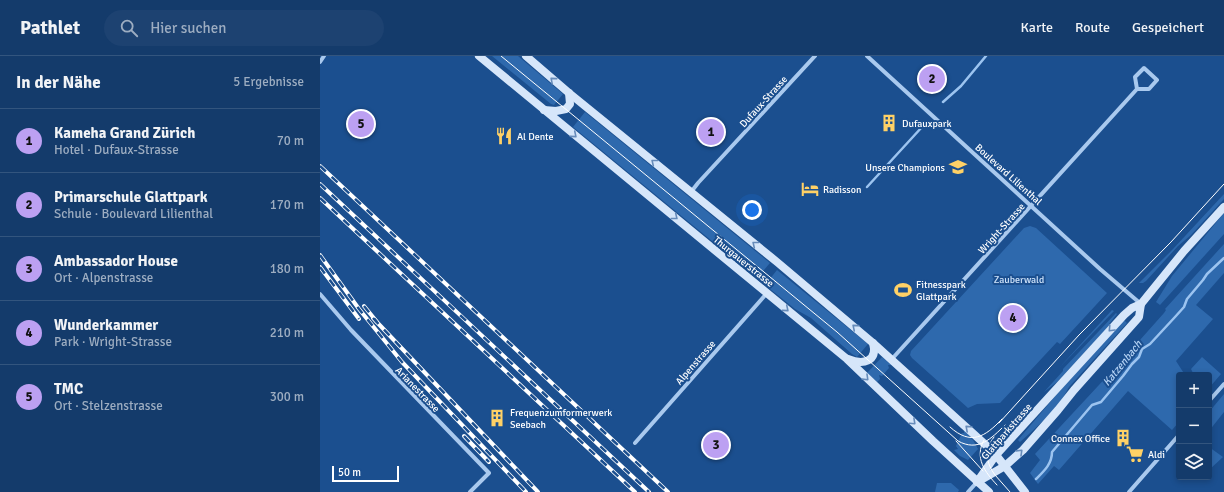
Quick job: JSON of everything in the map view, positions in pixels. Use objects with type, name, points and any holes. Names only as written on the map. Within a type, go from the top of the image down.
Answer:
[{"type":"main road","name":"Thurgauerstrasse","points":[[479,56],[847,359],[988,492]]},
{"type":"main road","name":"Thurgauerstrasse","points":[[526,56],[873,343],[996,455],[1025,492]]},
{"type":"main road","points":[[544,110],[556,111],[566,109],[570,104],[569,93]]},
{"type":"main road","name":"Glattparkstrasse","points":[[977,482],[996,455],[1124,315],[1132,308],[1140,304],[1184,251],[1224,207]]},
{"type":"main road","name":"Glattparkstrasse","points":[[977,482],[1005,466],[1023,450],[1139,317],[1140,304]]},
{"type":"main road","points":[[847,359],[859,362],[866,362],[871,359],[873,354],[873,343]]},
{"type":"street","points":[[320,62],[324,56]]},
{"type":"street","name":"Dufaux-Strasse","points":[[691,193],[698,183],[815,56]]},
{"type":"street","name":"Boulevard Lilienthal","points":[[867,56],[1140,304]]},
{"type":"street","name":"Wright-Strasse","points":[[892,360],[1136,89],[1135,77],[1144,68],[1157,80],[1149,89],[1136,89]]},
{"type":"street","name":"Alpenstrasse","points":[[635,442],[767,293]]},
{"type":"street","name":"Arianestrasse","points":[[320,294],[351,330],[489,473],[470,492]]},
{"type":"street","points":[[1212,398],[1224,384]]},
{"type":"street","points":[[1129,492],[1176,438]]},
{"type":"street","points":[[968,492],[977,482]]},
{"type":"green space","points":[[492,56],[518,56],[563,94],[554,105],[551,104]]},
{"type":"green space","points":[[585,112],[770,263],[757,278],[573,127]]},
{"type":"green space","points":[[1224,194],[1224,199],[1191,235],[1178,246],[1146,281],[1139,283],[1173,249]]},
{"type":"green space","points":[[1224,213],[1224,234],[1160,305],[1156,302],[1172,276]]},
{"type":"green space","name":"Zauberwald","points":[[1030,226],[1036,228],[1107,293],[1060,344],[1057,342],[1000,403],[977,404],[968,408],[912,358],[910,355],[911,351],[1024,228]]},
{"type":"green space","points":[[1224,244],[1224,273],[1196,305],[1213,319],[1176,361],[1183,372],[1176,372],[1176,425],[1172,430],[1128,391],[1059,470],[1054,466],[1038,484],[1030,473],[1040,460],[1035,454],[1148,331],[1164,313],[1166,310],[1165,309]]},
{"type":"green space","points":[[777,270],[868,344],[857,357],[811,318],[795,309],[765,285]]},
{"type":"green space","points":[[1112,310],[1114,311],[1059,368]]},
{"type":"green space","points":[[1116,313],[1117,314],[1109,324],[1110,325],[1057,382],[1044,392],[1063,371],[1063,369]]},
{"type":"green space","points":[[1124,320],[1127,323],[1069,387],[1059,403],[1041,423],[1020,442],[1018,440],[1063,387]]},
{"type":"green space","points":[[882,357],[892,365],[888,365],[889,368],[882,376],[879,375],[880,379],[877,382],[867,373]]},
{"type":"green space","points":[[1202,357],[1221,374],[1212,384],[1212,372],[1192,372],[1191,369]]},
{"type":"green space","points":[[1224,394],[1224,412],[1212,427],[1212,408]]},
{"type":"green space","points":[[964,430],[973,440],[978,449],[968,460],[960,456],[954,450],[958,449],[956,446],[962,433],[964,433]]},
{"type":"green space","points":[[1212,449],[1223,457],[1212,467]]},
{"type":"green space","points":[[937,483],[951,483],[959,490],[958,492],[935,492]]},
{"type":"waterway","points":[[943,102],[961,86],[986,56]]},
{"type":"waterway","points":[[867,187],[922,127]]},
{"type":"waterway","name":"Katzenbach","points":[[1036,479],[1049,464],[1052,452],[1092,405],[1101,402],[1139,357],[1142,349],[1150,344],[1175,317],[1184,307],[1187,299],[1207,274],[1224,258]]},
{"type":"tram line","points":[[501,56],[837,332],[958,441],[972,445],[984,442],[995,435],[1005,425]]},
{"type":"tram line","points":[[999,423],[1079,335],[1171,242],[1224,184]]},
{"type":"tram line","points":[[950,427],[965,436],[971,438],[978,437],[990,431],[1002,419]]},
{"type":"tram line","points":[[994,437],[989,447],[987,456],[995,475]]},
{"type":"tram line","points":[[984,440],[980,453],[982,464],[988,475],[997,485]]},
{"type":"tram line","points":[[956,441],[983,471]]},
{"type":"tram line","points":[[995,475],[1010,492]]},
{"type":"railway","points":[[320,166],[668,492]]},
{"type":"railway","points":[[320,184],[649,492]]},
{"type":"railway","points":[[320,198],[635,492]]},
{"type":"railway","points":[[320,255],[359,309],[402,362],[526,492]]},
{"type":"railway","points":[[320,267],[359,319]]},
{"type":"railway","points":[[364,306],[377,322]]},
{"type":"railway","points":[[373,318],[538,492]]},
{"type":"railway","points":[[464,436],[489,462]]},
{"type":"place","name":"Primarschule Glattpark","points":[[932,79]]},
{"type":"place","name":"Dufauxpark","points":[[889,123]]},
{"type":"place","name":"TMC","points":[[361,124]]},
{"type":"place","name":"Kameha Grand Zürich","points":[[711,132]]},
{"type":"place","name":"Al Dente","points":[[504,136]]},
{"type":"place","name":"Unsere Champions","points":[[958,167]]},
{"type":"place","name":"Radisson","points":[[810,189]]},
{"type":"place","name":"Fitnesspark Glattpark","points":[[903,290]]},
{"type":"place","name":"Wunderkammer","points":[[1013,318]]},
{"type":"place","name":"Frequenzumformerwerk Seebach","points":[[497,418]]},
{"type":"place","name":"Connex Office","points":[[1123,438]]},
{"type":"place","name":"Ambassador House","points":[[716,445]]},
{"type":"place","name":"Aldi","points":[[1135,454]]}]
